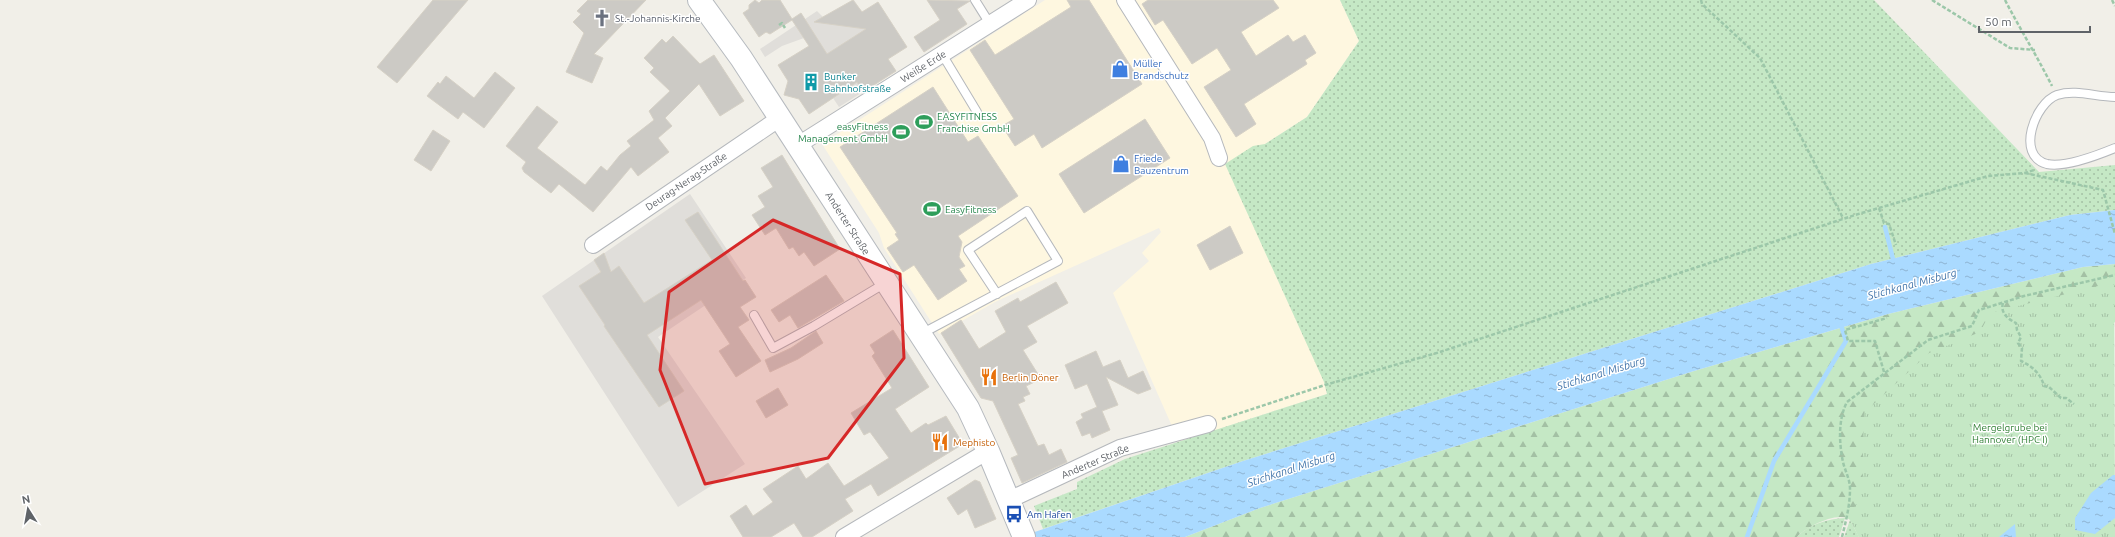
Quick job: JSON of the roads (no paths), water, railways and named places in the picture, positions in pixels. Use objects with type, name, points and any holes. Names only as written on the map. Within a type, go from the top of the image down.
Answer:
[{"type":"main road","name":"Anderter Straße","points":[[699,0],[723,31],[968,408],[988,451],[1021,530]]},
{"type":"street","name":"Weiße Erde","points":[[798,145],[1028,0]]},
{"type":"street","points":[[1125,0],[1212,138],[1219,158]]},
{"type":"street","name":"Deurag-Nerag-Straße","points":[[593,245],[780,118]]},
{"type":"street","name":"Anderter Straße","points":[[1009,500],[1120,448],[1208,424]]},
{"type":"street","points":[[844,537],[988,451]]},
{"type":"lane","points":[[975,0],[990,24]]},
{"type":"lane","points":[[942,54],[977,112]]},
{"type":"lane","points":[[2115,97],[2101,97],[2078,92],[2056,95],[2039,110],[2031,127],[2030,143],[2034,155],[2046,164],[2062,164],[2100,154],[2115,148]]},
{"type":"lane","points":[[920,334],[997,294],[1058,261],[1027,211],[968,250],[997,294]]},
{"type":"lane","points":[[754,315],[773,348],[814,326],[887,282]]},
{"type":"water","name":"Stichkanal Misburg","points":[[2115,210],[2115,264],[2083,267],[1888,314],[1694,371],[1260,508],[1185,537],[1020,537],[1243,461],[1871,264],[2070,215]]},
{"type":"water","points":[[2115,475],[2115,518],[2095,534],[2075,530],[2075,518],[2091,493]]},
{"type":"water","points":[[2015,524],[2016,537],[1999,537]]},
{"type":"waterway","points":[[1885,227],[1893,259]]},
{"type":"waterway","points":[[1747,537],[1774,461],[1846,341],[1840,322]]},
{"type":"place","name":"St.-Johannis-Kirche","points":[[602,18]]},
{"type":"place","name":"Müller Brandschutz","points":[[1120,69]]},
{"type":"place","name":"Bunker Bahnhofstraße","points":[[811,82]]},
{"type":"place","name":"EASYFITNESS Franchise GmbH","points":[[924,122]]},
{"type":"place","name":"easyFitness Management GmbH","points":[[901,132]]},
{"type":"place","name":"Friede Bauzentrum","points":[[1121,164]]},
{"type":"place","name":"EasyFitness","points":[[932,209]]},
{"type":"place","name":"Berlin Döner","points":[[989,377]]},
{"type":"place","name":"Mephisto","points":[[940,442]]},
{"type":"place","name":"Am Hafen","points":[[1014,514]]},
{"type":"park label","name":"Mergelgrube bei Hannover (HPC I)","points":[[2010,432]]}]
